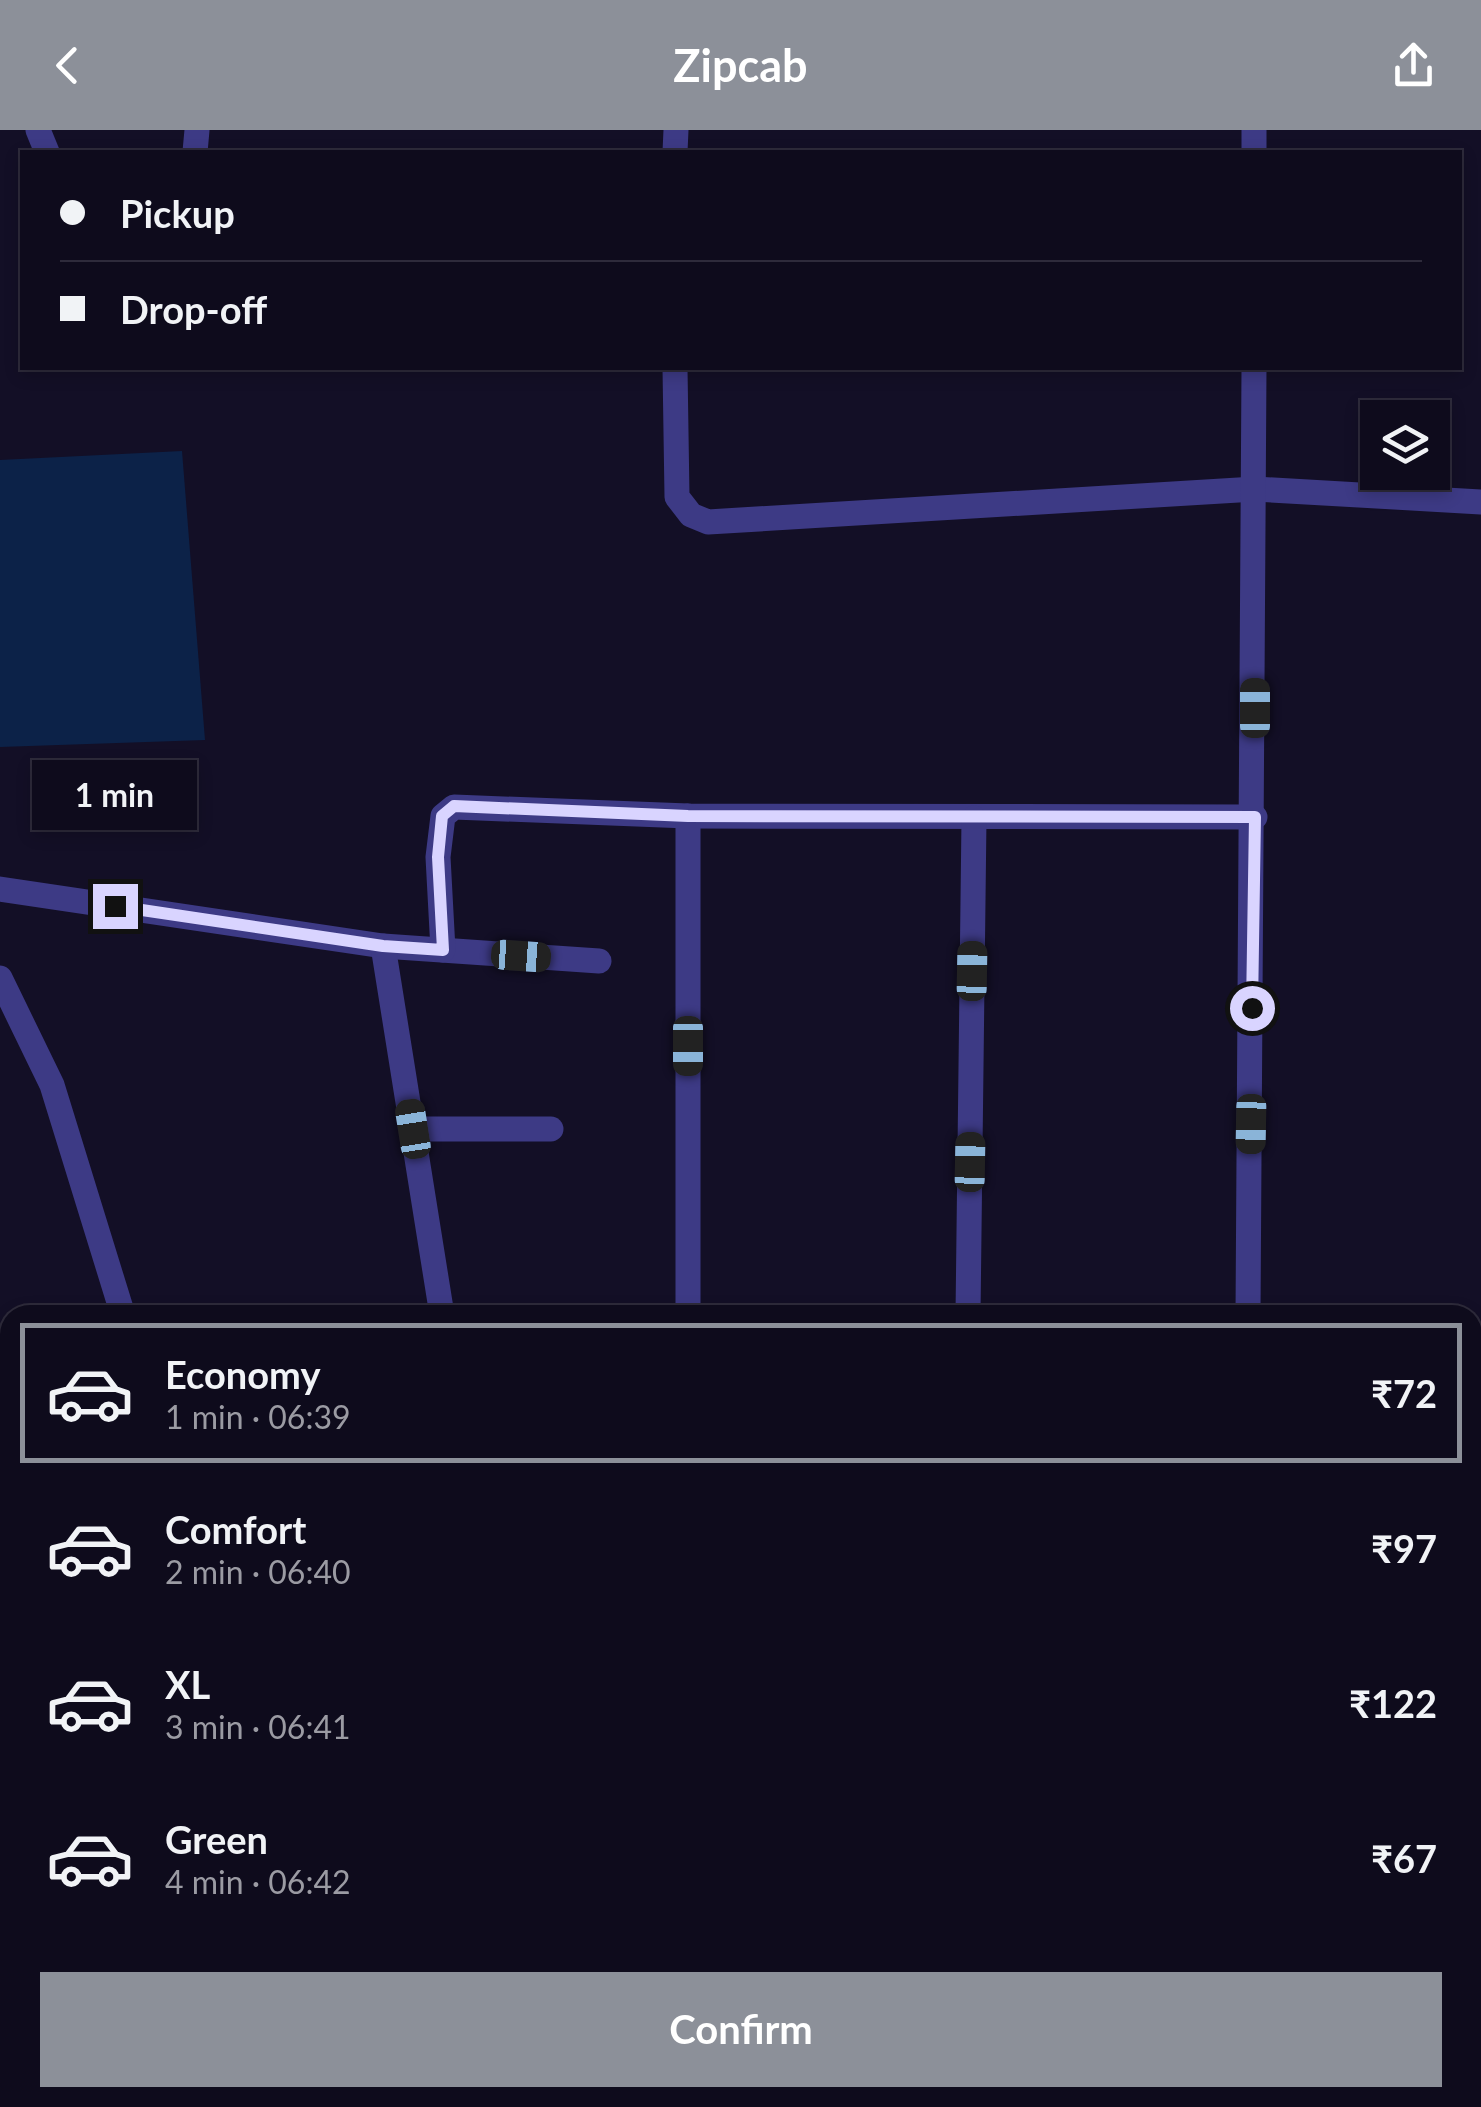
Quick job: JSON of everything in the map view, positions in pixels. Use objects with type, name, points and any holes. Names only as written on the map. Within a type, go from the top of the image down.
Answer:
[{"type":"street","points":[[675,370],[677,497],[691,515],[708,522],[1254,489],[1481,502]]},
{"type":"street","points":[[1248,1305],[1255,817],[1254,370]]},
{"type":"street","points":[[443,950],[438,857],[442,816],[454,806],[688,816],[1255,817]]},
{"type":"street","points":[[688,816],[688,1305]]},
{"type":"street","points":[[968,1305],[974,818]]},
{"type":"street","points":[[0,889],[383,946],[599,961]]},
{"type":"street","points":[[383,946],[440,1305]]},
{"type":"street","points":[[0,978],[52,1084],[120,1305]]},
{"type":"street","points":[[413,1129],[551,1129]]},
{"type":"water","points":[[182,451],[205,740],[0,747],[0,460]]},
{"type":"route","points":[[115,906],[383,946],[443,950],[438,857],[442,816],[454,806],[688,816],[1255,817],[1252,1008]]}]
